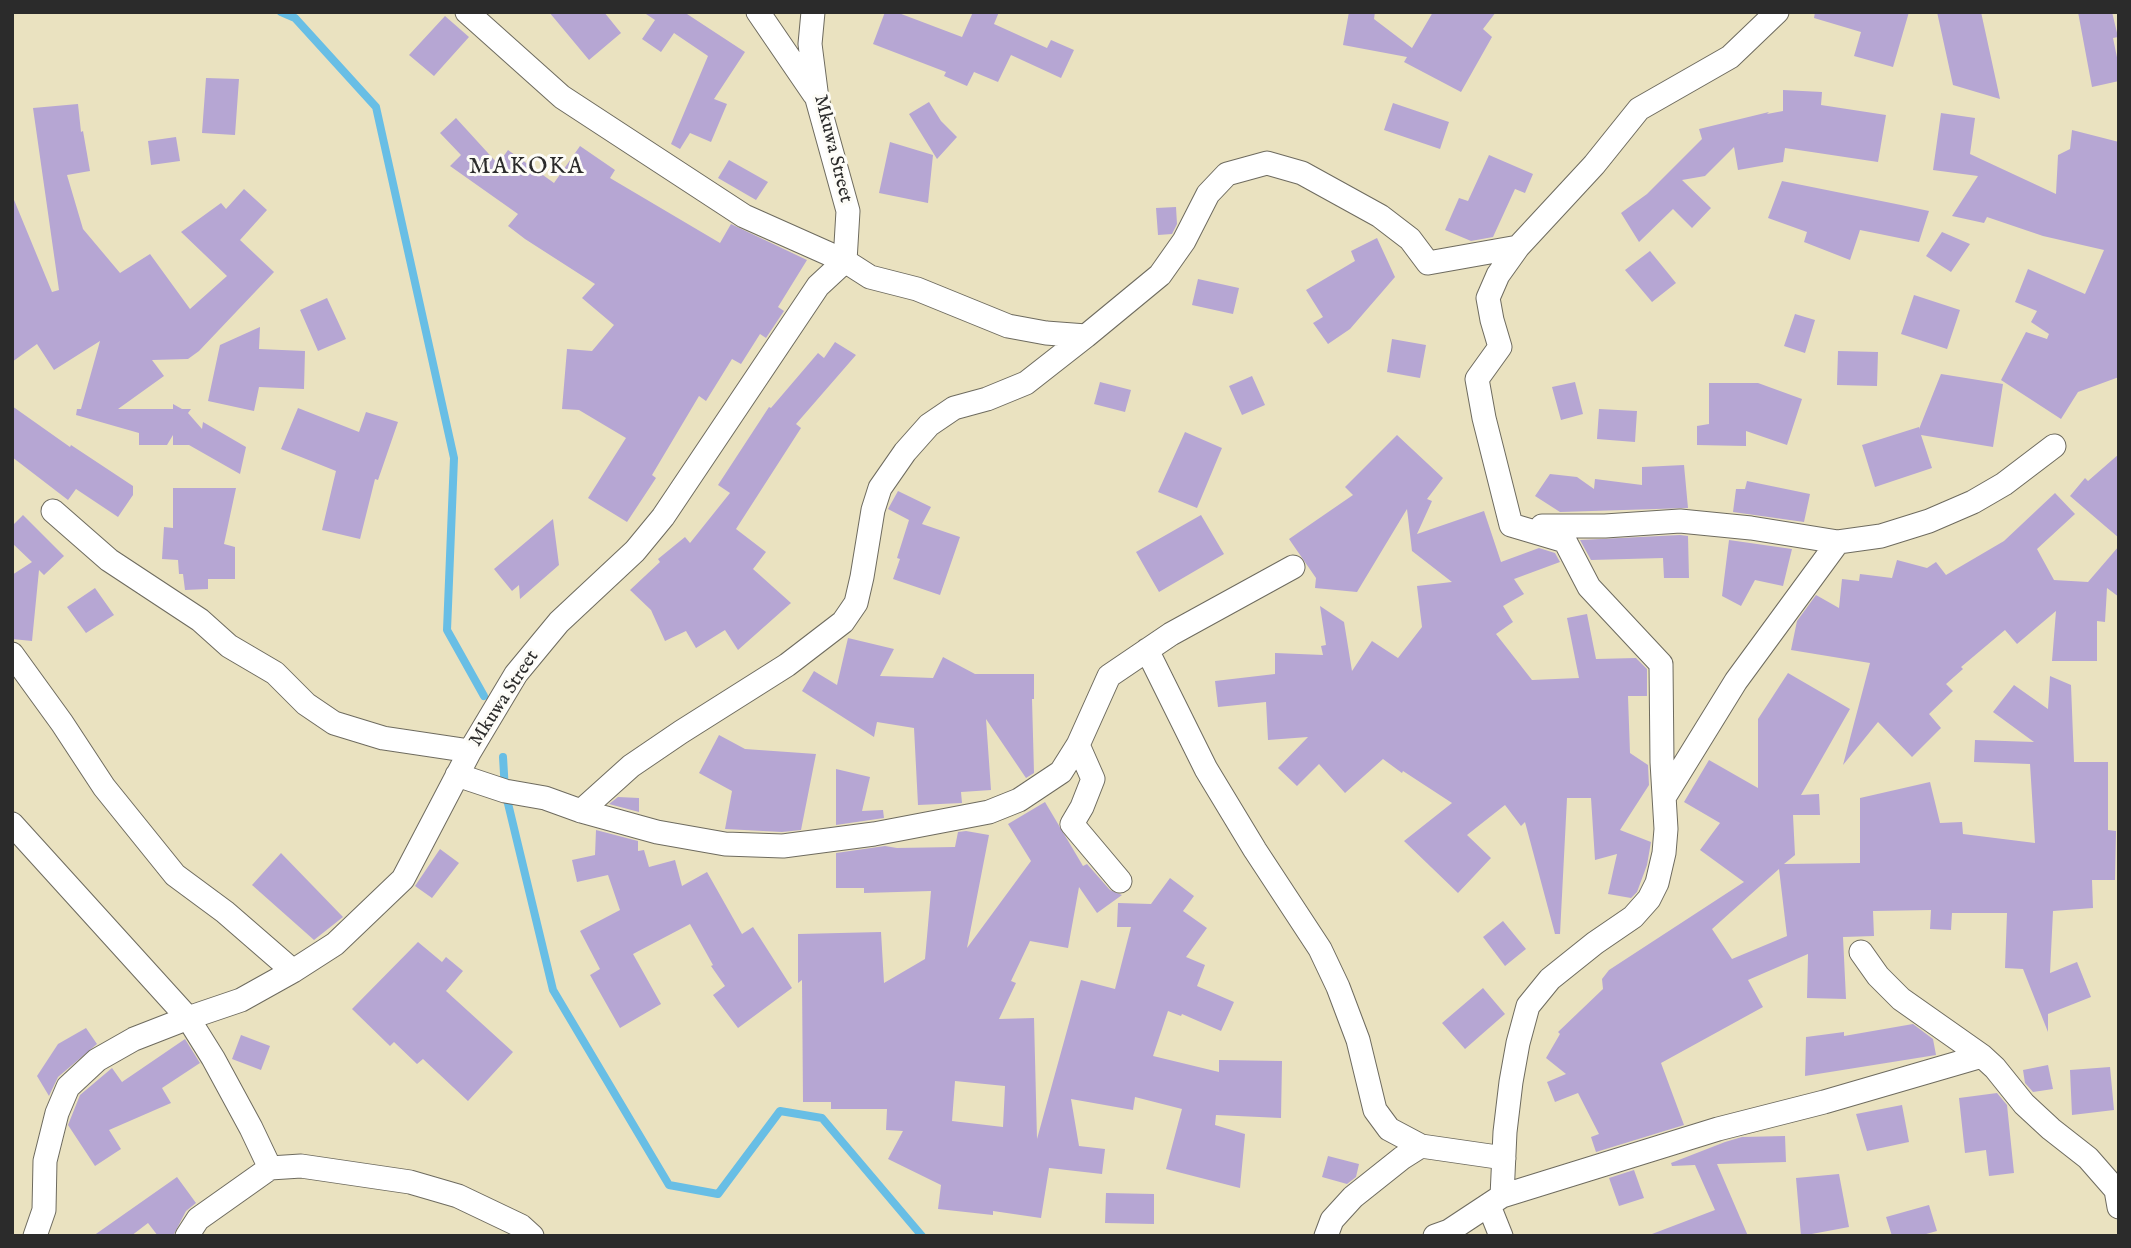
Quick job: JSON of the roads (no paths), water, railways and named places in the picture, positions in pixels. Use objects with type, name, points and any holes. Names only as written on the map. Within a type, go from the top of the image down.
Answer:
[{"type":"street","points":[[467,12],[562,97],[744,216],[845,261],[870,277],[917,289],[1008,326],[1046,333],[1086,336]]},
{"type":"street","points":[[758,12],[817,99]]},
{"type":"street","name":"Mkuwa Street","points":[[35,1236],[44,1210],[45,1161],[57,1113],[68,1087],[97,1060],[134,1039],[241,1000],[293,971],[335,944],[403,879],[470,751],[516,674],[559,622],[635,551],[663,517],[818,286],[845,261],[848,211],[817,99],[810,44],[813,12]]},
{"type":"street","points":[[1511,526],[1483,418],[1477,379],[1500,347],[1488,298],[1498,275],[1518,247],[1594,165],[1639,109],[1730,57],[1777,12]]},
{"type":"street","points":[[581,811],[631,766],[787,665],[843,622],[856,603],[863,578],[873,510],[880,488],[897,461],[929,425],[954,408],[987,399],[1026,383],[1160,275],[1184,241],[1208,194],[1227,174],[1267,163],[1302,173],[1380,216],[1410,239],[1427,262],[1518,247]]},
{"type":"street","points":[[1511,526],[1605,526],[1680,522],[1751,528],[1838,542],[1881,536],[1973,502],[2004,484],[2054,446]]},
{"type":"street","points":[[52,511],[109,559],[200,620],[229,646],[275,673],[306,704],[334,723],[383,738],[470,751]]},
{"type":"street","points":[[1501,1236],[1496,1201],[1504,1158],[1511,1082],[1528,1006],[1550,979],[1595,943],[1633,918],[1649,899],[1657,883],[1666,829],[1661,664],[1589,587],[1565,541],[1511,526]]},
{"type":"street","points":[[1665,796],[1736,681],[1838,542]]},
{"type":"street","points":[[457,775],[505,791],[545,798],[657,832],[725,844],[783,846],[874,834],[989,812],[1019,800],[1061,772],[1078,744],[1109,676],[1171,634],[1293,567]]},
{"type":"street","points":[[1147,650],[1206,769],[1320,949],[1358,1040],[1375,1110],[1389,1129],[1421,1146],[1504,1158]]},
{"type":"street","points":[[12,654],[104,787],[175,875],[225,912],[293,971]]},
{"type":"street","points":[[1078,744],[1093,779],[1072,824],[1120,881]]},
{"type":"street","points":[[12,824],[188,1018],[213,1058],[270,1168]]},
{"type":"street","points":[[1860,952],[1878,976],[1901,999],[1982,1056],[2024,1104],[2095,1166],[2116,1190],[2119,1207]]},
{"type":"street","points":[[1435,1236],[1449,1231],[1496,1201],[1718,1129],[1824,1102],[1982,1056]]},
{"type":"street","points":[[1326,1236],[1332,1220],[1353,1197],[1421,1146]]},
{"type":"street","points":[[187,1236],[198,1219],[270,1168],[302,1167],[410,1182],[458,1196],[521,1226],[532,1236]]},
{"type":"waterway","points":[[281,12],[295,18],[376,107],[454,458],[447,630],[484,696]]},
{"type":"waterway","points":[[503,757],[505,791],[553,990],[669,1185],[718,1194],[780,1111],[822,1118],[922,1236]]},
{"type":"district","name":"MAKOKA","points":[[527,168]]}]
